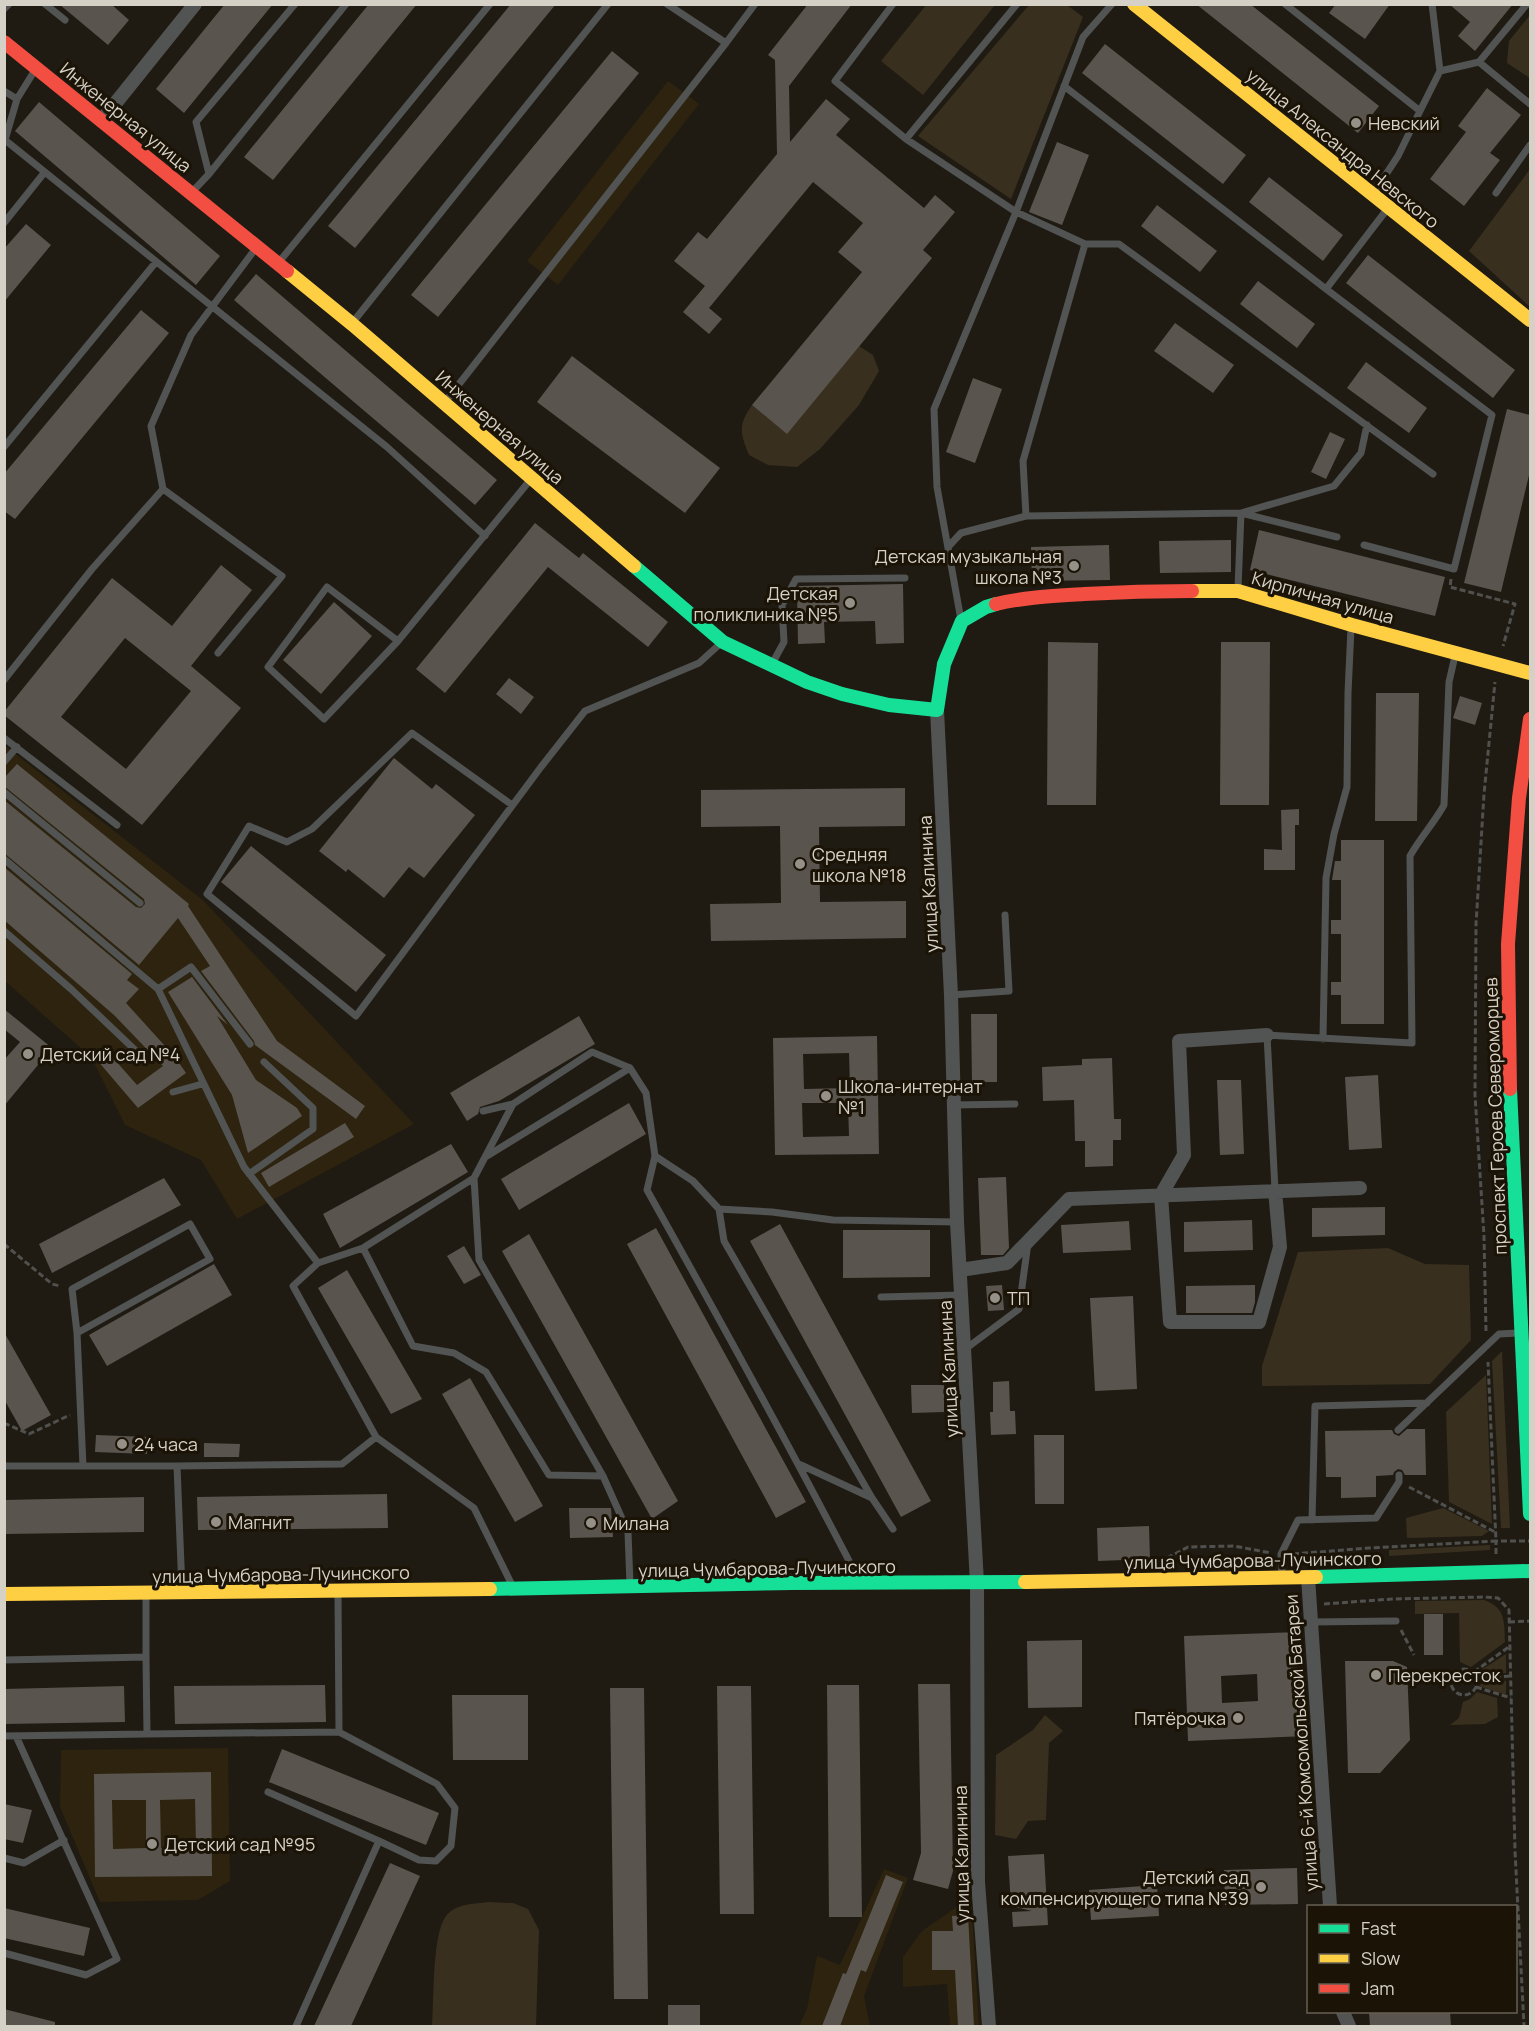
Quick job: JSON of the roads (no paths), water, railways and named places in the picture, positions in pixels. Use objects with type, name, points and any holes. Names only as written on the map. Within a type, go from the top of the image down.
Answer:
[{"type":"street","points":[[102,120],[195,4]]},
{"type":"street","name":"улица Александра Невского","points":[[1134,4],[1530,320]]},
{"type":"street","name":"Инженерная улица","points":[[4,42],[352,324],[723,642],[807,682],[842,694],[889,705],[937,710]]},
{"type":"street","name":"Кирпичная улица","points":[[962,621],[986,607],[1017,599],[1146,591],[1238,591],[1352,626],[1530,673]]},
{"type":"street","points":[[937,710],[944,664],[962,621]]},
{"type":"street","name":"улица Калинина","points":[[937,710],[951,995],[957,1221],[977,1583],[978,1882],[989,2026]]},
{"type":"street","name":"проспект Героев Североморцев","points":[[1530,718],[1519,798],[1508,944],[1511,1119],[1520,1240],[1521,1333],[1528,1433],[1530,1514]]},
{"type":"street","points":[[1266,1035],[1179,1041],[1184,1155],[1161,1195],[1170,1322],[1258,1322],[1280,1247],[1275,1190]]},
{"type":"street","points":[[960,1270],[1007,1263],[1069,1199],[1360,1188]]},
{"type":"street","name":"улица Чумбарова-Лучинского","points":[[4,1594],[977,1583],[1530,1571]]},
{"type":"street","name":"улица 6-й Комсомольской Батареи","points":[[1308,1577],[1330,1905]]},
{"type":"lane","points":[[4,9],[9,4]]},
{"type":"lane","points":[[45,4],[65,20]]},
{"type":"lane","points":[[209,174],[196,122],[295,4]]},
{"type":"lane","points":[[192,193],[345,4]]},
{"type":"lane","points":[[277,264],[490,4]]},
{"type":"lane","points":[[352,324],[608,4]]},
{"type":"lane","points":[[667,4],[726,43]]},
{"type":"lane","points":[[445,402],[755,4]]},
{"type":"lane","points":[[893,4],[835,81],[906,139],[1016,213],[1084,244],[1119,244],[1433,474]]},
{"type":"lane","points":[[906,139],[1017,4]]},
{"type":"lane","points":[[962,621],[937,487],[934,409],[1016,213],[1083,37],[1112,4]]},
{"type":"lane","points":[[1285,4],[1420,111]]},
{"type":"lane","points":[[1373,195],[1398,156],[1440,71],[1432,4]]},
{"type":"lane","points":[[1440,71],[1479,62],[1527,4]]},
{"type":"lane","points":[[1479,62],[1530,104]]},
{"type":"lane","points":[[37,68],[17,99],[5,140],[387,447],[484,536]]},
{"type":"lane","points":[[1064,86],[1492,415],[1454,569],[1364,545]]},
{"type":"lane","points":[[4,91],[17,99]]},
{"type":"lane","points":[[1496,193],[1530,145]]},
{"type":"lane","points":[[4,223],[44,172]]},
{"type":"lane","points":[[1326,289],[1388,207]]},
{"type":"lane","points":[[1026,516],[1023,461],[1084,244]]},
{"type":"lane","points":[[218,653],[282,576],[163,489],[151,426],[191,335],[257,247]]},
{"type":"lane","points":[[4,447],[156,262]]},
{"type":"lane","points":[[1241,513],[1334,486],[1361,453],[1367,425]]},
{"type":"lane","points":[[398,641],[327,587],[268,667],[324,719],[398,641],[532,478]]},
{"type":"lane","points":[[4,680],[92,569],[163,489]]},
{"type":"lane","points":[[948,547],[961,533],[1026,516],[1241,513],[1337,537]]},
{"type":"lane","points":[[1238,591],[1241,513]]},
{"type":"lane","points":[[772,664],[784,642],[782,605],[796,579],[905,578]]},
{"type":"lane","points":[[1323,1039],[1326,878],[1334,834],[1347,787],[1348,693],[1352,626]]},
{"type":"lane","points":[[512,805],[412,733],[312,829],[287,842],[249,826],[207,894],[356,1016],[512,805],[585,711],[699,663],[723,642]]},
{"type":"lane","points":[[1275,1190],[1266,1035],[1412,1043],[1410,856],[1444,805],[1449,682],[1456,654]]},
{"type":"lane","points":[[4,738],[117,825]]},
{"type":"lane","points":[[4,762],[17,747]]},
{"type":"lane","points":[[4,792],[140,903]]},
{"type":"lane","points":[[4,859],[158,988],[202,1084],[249,1174],[318,1263]]},
{"type":"lane","points":[[951,995],[1009,991],[1005,915]]},
{"type":"lane","points":[[4,931],[71,989],[135,1050]]},
{"type":"lane","points":[[158,988],[191,967],[250,1044]]},
{"type":"lane","points":[[483,1111],[513,1104],[592,1052],[630,1068],[646,1093],[655,1156],[647,1191],[800,1465],[862,1584]]},
{"type":"lane","points":[[249,1174],[313,1129],[313,1108],[264,1062]]},
{"type":"lane","points":[[484,1158],[630,1068]]},
{"type":"lane","points":[[173,1092],[202,1084]]},
{"type":"lane","points":[[513,1104],[474,1178],[479,1260],[603,1476],[628,1532],[630,1587]]},
{"type":"lane","points":[[953,1105],[1015,1104]]},
{"type":"lane","points":[[655,1156],[693,1181],[719,1209],[724,1241],[872,1498],[893,1529]]},
{"type":"lane","points":[[474,1178],[363,1248],[318,1263],[293,1286],[375,1437],[474,1508],[514,1589]]},
{"type":"lane","points":[[719,1209],[772,1212],[833,1220],[957,1221]]},
{"type":"lane","points":[[77,1333],[210,1259],[190,1224],[72,1289],[77,1333],[83,1466]]},
{"type":"lane","points":[[964,1350],[1020,1309],[1029,1241]]},
{"type":"lane","points":[[363,1248],[413,1346],[454,1353],[486,1372],[549,1475],[603,1476]]},
{"type":"lane","points":[[881,1297],[962,1295]]},
{"type":"lane","points":[[1398,1430],[1499,1334],[1521,1333]]},
{"type":"lane","points":[[1312,1520],[1315,1406],[1427,1403]]},
{"type":"lane","points":[[4,1466],[342,1464],[375,1437]]},
{"type":"lane","points":[[800,1465],[872,1498]]},
{"type":"lane","points":[[177,1466],[182,1593]]},
{"type":"lane","points":[[1282,1578],[1281,1554],[1298,1520],[1376,1518],[1399,1479]]},
{"type":"lane","points":[[338,1591],[339,1731]]},
{"type":"lane","points":[[146,1594],[147,1734]]},
{"type":"lane","points":[[1311,1622],[1396,1621]]},
{"type":"lane","points":[[4,1660],[146,1657]]},
{"type":"lane","points":[[4,1736],[339,1731],[437,1784],[455,1808],[451,1846],[436,1861],[419,1860],[268,1792]]},
{"type":"lane","points":[[4,1953],[86,1975],[117,1959],[16,1736]]},
{"type":"lane","points":[[4,1858],[24,1863],[64,1840]]},
{"type":"lane","points":[[296,2026],[379,1841]]},
{"type":"place","name":"Невский","points":[[1356,123]]},
{"type":"place","name":"Детская музыкальная школа №3","points":[[1074,566]]},
{"type":"place","name":"Детская поликлиника №5","points":[[850,603]]},
{"type":"place","name":"Средняя школа №18","points":[[800,864]]},
{"type":"place","name":"Детский сад №4","points":[[28,1054]]},
{"type":"place","name":"Школа-интернат №1","points":[[826,1096]]},
{"type":"place","name":"ТП","points":[[995,1298]]},
{"type":"place","name":"24 часа","points":[[122,1444]]},
{"type":"place","name":"Магнит","points":[[216,1522]]},
{"type":"place","name":"Милана","points":[[591,1523]]},
{"type":"place","name":"Перекресток","points":[[1376,1675]]},
{"type":"place","name":"Пятёрочка","points":[[1238,1718]]},
{"type":"place","name":"Детский сад №95","points":[[152,1844]]},
{"type":"place","name":"Детский сад компенсирующего типа №39","points":[[1261,1887]]}]
